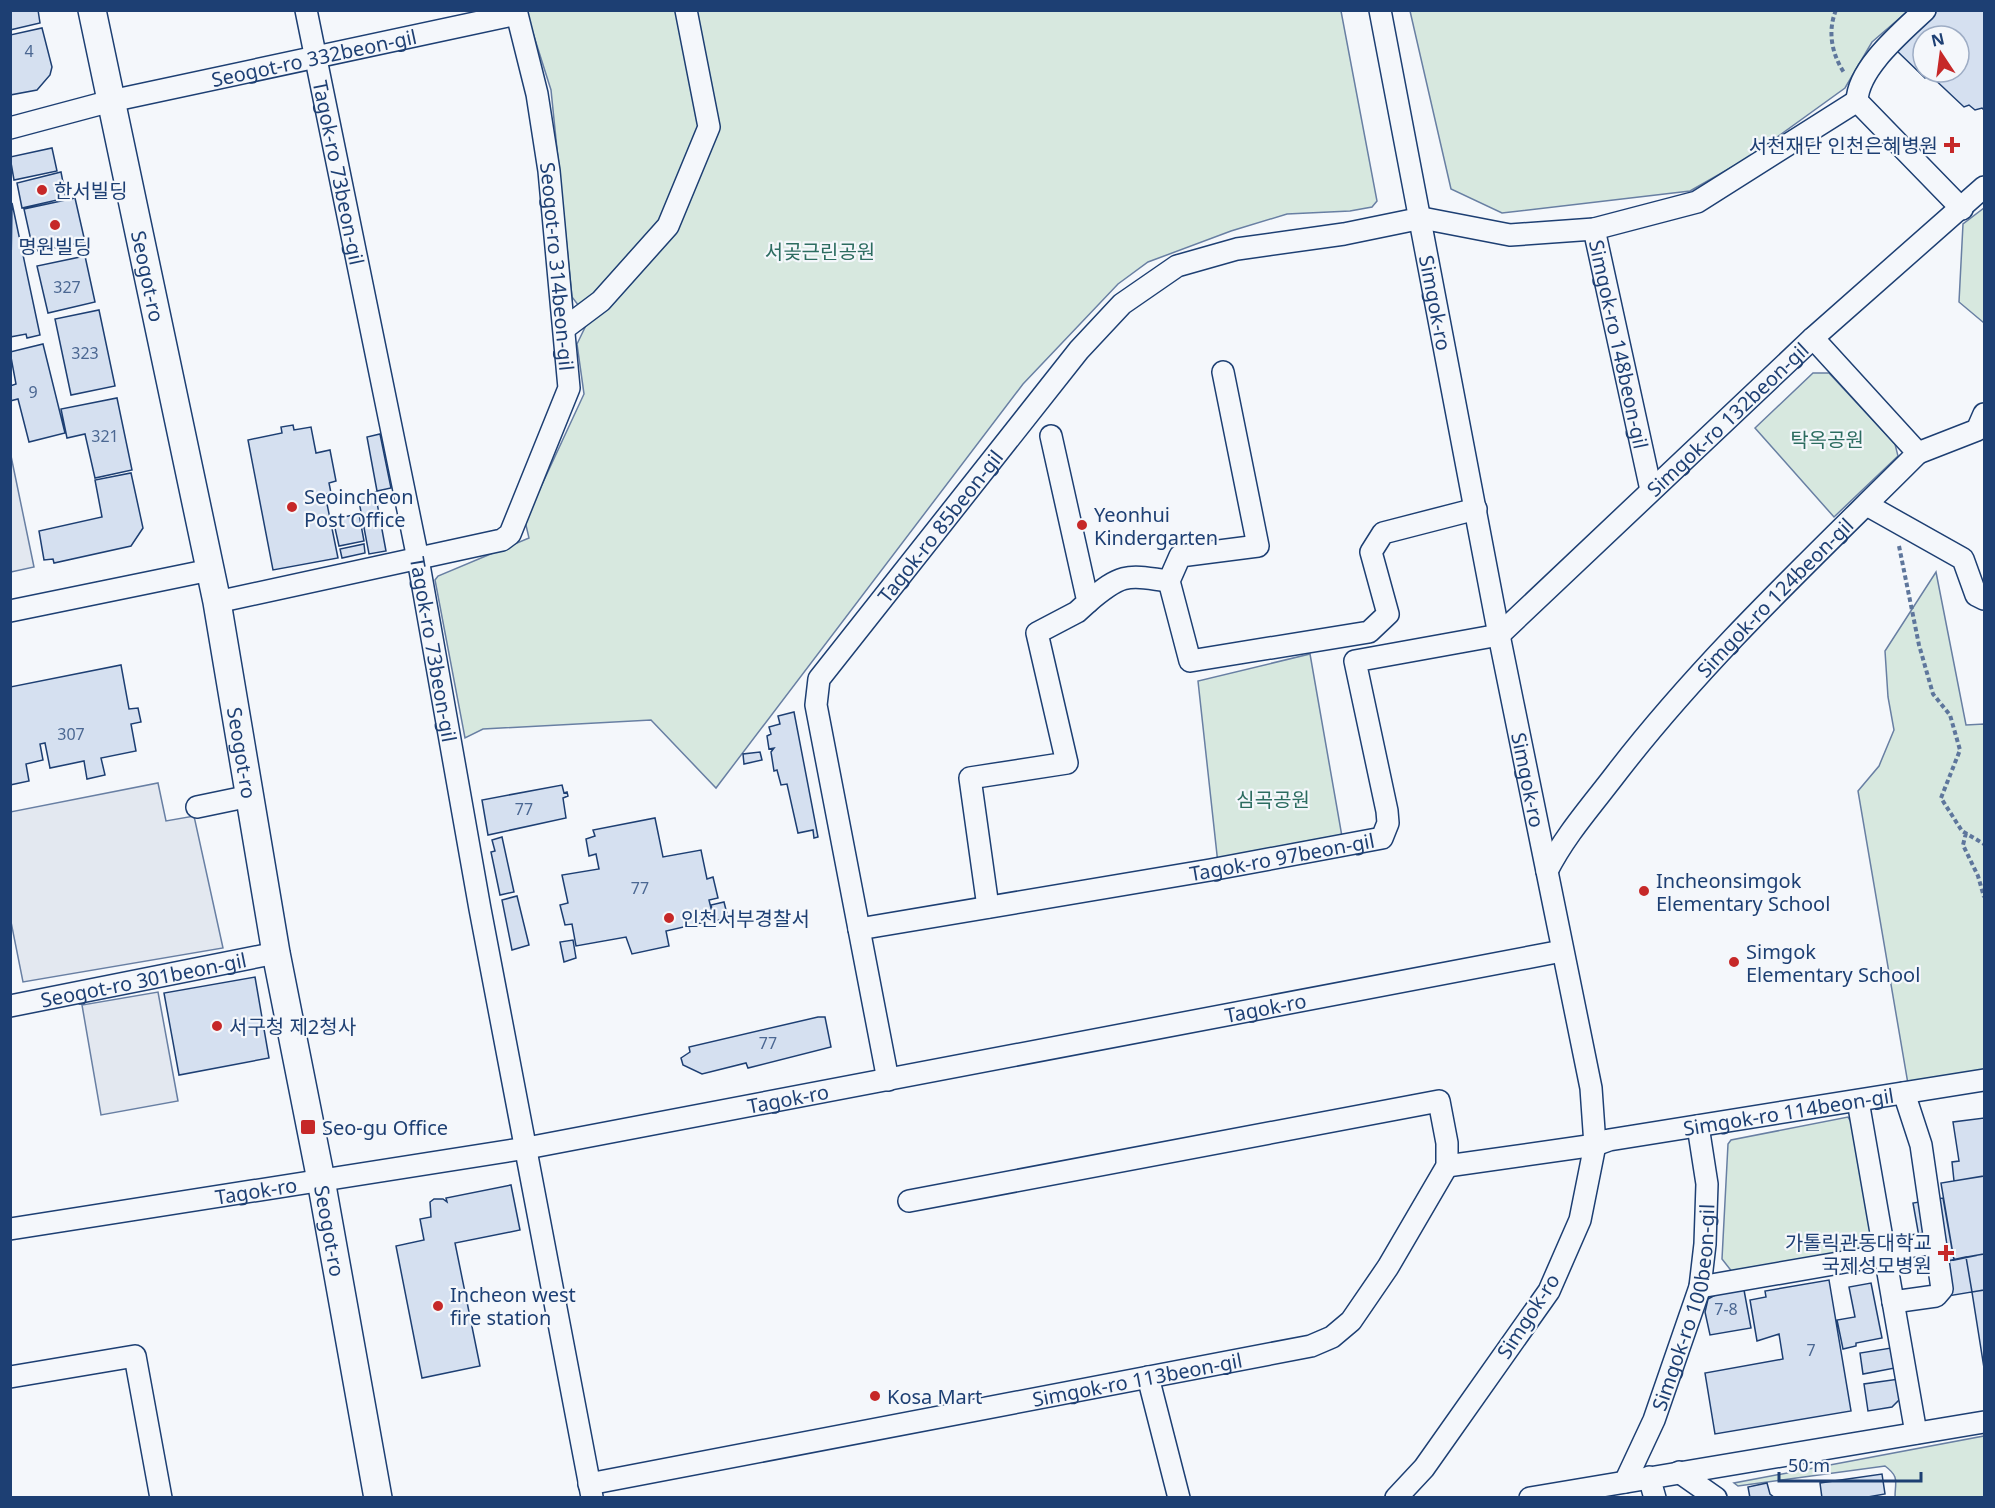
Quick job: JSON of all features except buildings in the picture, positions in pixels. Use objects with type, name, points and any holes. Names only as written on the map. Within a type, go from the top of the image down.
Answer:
[{"type":"main road","name":"Seogot-ro","points":[[92,10],[218,602],[276,953],[321,1180],[378,1497]]},
{"type":"street","name":"Tagok-ro 73beon-gil","points":[[306,10],[418,559],[480,909],[591,1491]]},
{"type":"street","points":[[565,328],[602,301],[668,226],[709,126],[686,10]]},
{"type":"street","name":"Simgok-ro","points":[[1380,10],[1422,218],[1499,635],[1591,1088],[1595,1145],[1580,1220],[1549,1291],[1424,1468],[1396,1497]]},
{"type":"street","points":[[1925,10],[1884,48],[1857,91],[1857,101],[1962,209]]},
{"type":"street","name":"Seogot-ro 332beon-gil","points":[[10,128],[111,101],[517,14]]},
{"type":"street","name":"Seogot-ro 314beon-gil","points":[[218,602],[502,540],[510,534],[569,388],[549,171],[537,94],[517,14]]},
{"type":"street","points":[[1594,229],[1697,202],[1857,101]]},
{"type":"street","name":"Simgok-ro 132beon-gil","points":[[1499,635],[1813,338],[1962,209],[1984,187]]},
{"type":"street","name":"Simgok-ro 148beon-gil","points":[[1422,218],[1510,235],[1594,229],[1651,490]]},
{"type":"street","name":"Tagok-ro 85beon-gil","points":[[888,1080],[816,705],[819,679],[1079,350],[1122,304],[1177,266],[1237,249],[1344,234],[1422,218]]},
{"type":"street","points":[[1813,338],[1918,453],[1977,429],[1984,414]]},
{"type":"street","points":[[1223,372],[1258,546],[1180,556],[1169,581],[1190,661],[1369,632],[1388,614],[1371,552],[1383,533],[1476,509]]},
{"type":"street","points":[[1052,436],[1088,602]]},
{"type":"street","name":"Simgok-ro 124beon-gil","points":[[1547,872],[1560,846],[1644,737],[1733,638],[1918,453]]},
{"type":"street","points":[[1867,504],[1963,559],[1976,595],[1984,599]]},
{"type":"street","points":[[10,611],[210,570]]},
{"type":"street","points":[[988,907],[970,778],[1067,763],[1037,633],[1077,612],[1108,584],[1128,576],[1169,581]]},
{"type":"street","name":"Tagok-ro 97beon-gil","points":[[859,929],[1222,868],[1382,838],[1388,823],[1387,811],[1355,661],[1499,635]]},
{"type":"street","points":[[197,807],[250,796]]},
{"type":"street","name":"Tagok-ro","points":[[10,1229],[527,1149],[1562,951]]},
{"type":"street","name":"Seogot-ro 301beon-gil","points":[[10,1006],[276,953]]},
{"type":"street","name":"Simgok-ro 114beon-gil","points":[[1595,1145],[1984,1080]]},
{"type":"street","points":[[1893,1302],[1936,1296],[1942,1289],[1921,1145],[1904,1093]]},
{"type":"street","points":[[909,1201],[1439,1101],[1447,1143],[1447,1166],[1595,1145]]},
{"type":"street","points":[[1858,1101],[1916,1433]]},
{"type":"street","name":"Simgok-ro 100beon-gil","points":[[1625,1482],[1654,1420],[1700,1287],[1705,1244],[1707,1184],[1698,1126]]},
{"type":"street","name":"Simgok-ro 113beon-gil","points":[[591,1491],[1311,1346],[1332,1337],[1351,1321],[1382,1276],[1447,1166]]},
{"type":"street","points":[[1700,1287],[1935,1243]]},
{"type":"street","points":[[10,1377],[135,1356],[161,1497]]},
{"type":"street","points":[[1148,1377],[1179,1497]]},
{"type":"street","points":[[1530,1497],[1625,1482],[1652,1487],[1679,1472],[1984,1422]]},
{"type":"street","points":[[1679,1472],[1716,1497]]},
{"type":"path","points":[[1067,10],[1172,10]]},
{"type":"path","points":[[1835,60],[1830,24],[1836,10]]},
{"type":"path","points":[[1894,520],[1919,645],[1933,694],[1950,715],[1960,750],[1941,798],[1966,833],[1984,844]]},
{"type":"path","points":[[1966,833],[1962,845],[1984,897]]},
{"type":"green space","name":"서곶근린공원","points":[[526,11],[1341,11],[1377,201],[1372,207],[1350,211],[1287,214],[1231,231],[1148,262],[1118,284],[1023,384],[716,788],[651,720],[483,729],[465,738],[435,580],[438,576],[529,538],[525,521],[584,394],[577,344],[589,319],[572,297],[551,90]]},
{"type":"green space","points":[[1410,11],[1908,11],[1872,42],[1845,88],[1748,158],[1690,191],[1502,213],[1451,189]]},
{"type":"green space","points":[[1984,208],[1984,323],[1959,302],[1963,224]]},
{"type":"green space","name":"탁옥공원","points":[[1813,373],[1829,373],[1895,444],[1898,456],[1834,517],[1755,428]]},
{"type":"green space","points":[[1936,572],[1966,725],[1984,724],[1984,1072],[1908,1084],[1858,791],[1879,766],[1894,730],[1888,697],[1885,651]]},
{"type":"green space","name":"심곡공원","points":[[1310,654],[1344,848],[1219,873],[1198,681]]},
{"type":"green space","points":[[1848,1117],[1853,1125],[1874,1244],[1869,1252],[1733,1273],[1722,1259],[1728,1144],[1731,1140]]},
{"type":"green space","points":[[1984,1436],[1984,1497],[1895,1497],[1895,1477],[1885,1466],[1738,1486],[1734,1483]]},
{"type":"shaded area","points":[[11,456],[34,567],[10,572]]},
{"type":"shaded area","points":[[158,783],[166,821],[194,816],[223,948],[23,982],[11,922],[10,812]]},
{"type":"shaded area","points":[[158,992],[178,1101],[101,1115],[82,1005]]},
{"type":"place","name":"서천재단 인천은혜병원","points":[[1952,145]]},
{"type":"place","name":"한서빌딩","points":[[42,190]]},
{"type":"place","name":"명원빌딩","points":[[55,225]]},
{"type":"place","name":"Seoincheon Post Office","points":[[292,507]]},
{"type":"place","name":"Yeonhui Kindergarten","points":[[1082,525]]},
{"type":"place","name":"Incheonsimgok Elementary School","points":[[1644,891]]},
{"type":"place","name":"인천서부경찰서","points":[[669,918]]},
{"type":"place","name":"Simgok Elementary School","points":[[1734,962]]},
{"type":"place","name":"서구청 제2청사","points":[[217,1026]]},
{"type":"place","name":"Seo-gu Office","points":[[308,1127]]},
{"type":"place","name":"가톨릭관동대학교 국제성모병원","points":[[1946,1253]]},
{"type":"place","name":"Incheon west fire station","points":[[438,1306]]},
{"type":"place","name":"Kosa Mart","points":[[875,1396]]}]
